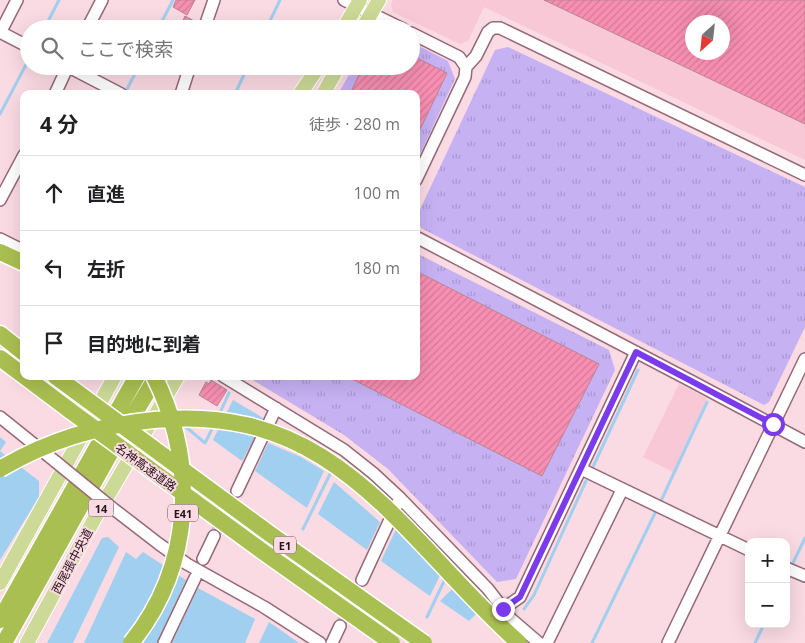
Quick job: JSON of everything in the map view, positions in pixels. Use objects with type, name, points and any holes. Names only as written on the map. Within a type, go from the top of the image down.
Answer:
[{"type":"highway","points":[[0,252],[20,261]]},
{"type":"highway","points":[[0,334],[20,350]]},
{"type":"highway","name":"名神高速道路","points":[[0,358],[20,373]]},
{"type":"highway","name":"名神高速道路","points":[[30,380],[184,495],[392,643]]},
{"type":"highway","name":"名神高速道路","points":[[60,380],[270,534],[424,643]]},
{"type":"highway","points":[[0,620],[134,380]]},
{"type":"highway","points":[[4,643],[108,457],[154,380]]},
{"type":"highway","name":"E41","points":[[130,643],[147,620],[164,588],[176,552],[183,516],[183,473],[168,408],[158,380]]},
{"type":"highway","points":[[0,469],[30,452],[70,437],[92,430],[142,421],[167,418],[211,419],[270,430],[290,438],[324,457],[370,492],[519,643]]},
{"type":"main road","points":[[367,20],[379,0]]},
{"type":"main road","points":[[347,20],[354,2]]},
{"type":"main road","points":[[303,90],[313,75]]},
{"type":"main road","points":[[325,90],[334,75]]},
{"type":"main road","points":[[0,583],[113,380]]},
{"type":"main road","name":"西尾張中央道","points":[[27,643],[96,516],[176,380]]},
{"type":"street","points":[[17,0],[0,33],[20,43]]},
{"type":"street","points":[[92,20],[102,0]]},
{"type":"street","points":[[207,20],[214,0]]},
{"type":"street","points":[[354,2],[387,20]]},
{"type":"street","points":[[420,172],[465,78],[466,67],[476,56],[488,32],[493,28],[500,28],[805,175]]},
{"type":"street","points":[[420,38],[459,57],[466,67]]},
{"type":"street","points":[[57,90],[64,75]]},
{"type":"street","points":[[85,75],[113,90]]},
{"type":"street","points":[[182,90],[187,75]]},
{"type":"street","points":[[0,200],[20,162]]},
{"type":"street","points":[[0,239],[20,249]]},
{"type":"street","points":[[420,240],[805,442]]},
{"type":"street","points":[[503,609],[520,597],[636,352]]},
{"type":"street","points":[[668,643],[805,359]]},
{"type":"street","points":[[230,380],[344,450],[400,498],[488,589],[512,619],[538,643]]},
{"type":"street","points":[[236,491],[276,408]]},
{"type":"street","points":[[0,417],[111,507],[187,564],[264,607],[320,643]]},
{"type":"street","points":[[580,469],[745,548]]},
{"type":"street","points":[[547,643],[622,490]]},
{"type":"street","points":[[362,580],[400,498]]},
{"type":"street","points":[[203,559],[214,536]]},
{"type":"street","points":[[790,570],[805,576]]},
{"type":"street","points":[[164,643],[195,578]]},
{"type":"street","points":[[501,643],[512,619]]},
{"type":"street","points":[[332,643],[340,626]]},
{"type":"shaded area","points":[[393,0],[805,0],[805,160],[484,7],[468,41],[460,44],[420,25],[420,20],[410,20],[393,12],[391,4]]},
{"type":"shaded area","points":[[679,384],[707,398],[673,472],[643,457]]},
{"type":"green space","points":[[420,47],[448,61],[455,79],[420,154],[420,90],[340,90],[349,75],[420,75]]},
{"type":"green space","points":[[508,47],[805,187],[805,327],[769,402],[764,405],[421,228],[420,210],[495,50]]},
{"type":"green space","points":[[420,255],[609,350],[615,370],[516,579],[497,582],[388,469],[344,435],[253,380],[420,380]]},
{"type":"water","points":[[233,400],[263,418],[242,461],[213,440]]},
{"type":"water","points":[[0,437],[6,442],[0,451]]},
{"type":"water","points":[[268,443],[301,457],[324,471],[307,508],[255,471]]},
{"type":"water","points":[[0,451],[39,481],[39,497],[0,560]]},
{"type":"water","points":[[334,482],[380,522],[367,550],[318,514]]},
{"type":"water","points":[[397,527],[447,561],[430,596],[381,561]]},
{"type":"water","points":[[108,537],[119,547],[73,643],[47,643],[102,538]]},
{"type":"water","points":[[126,552],[136,559],[143,552],[186,580],[157,643],[84,643]]},
{"type":"water","points":[[461,580],[485,605],[469,621],[440,601]]},
{"type":"water","points":[[198,588],[255,619],[245,643],[172,643]]},
{"type":"water","points":[[269,622],[299,643],[259,643]]},
{"type":"building","points":[[176,0],[195,0],[187,15],[173,7]]},
{"type":"building","points":[[544,0],[805,0],[805,124]]},
{"type":"building","points":[[185,16],[192,20],[183,20]]},
{"type":"building","points":[[420,60],[447,73],[420,130],[420,90],[352,90],[359,75],[420,75]]},
{"type":"building","points":[[420,273],[599,364],[542,476],[354,380],[420,380]]},
{"type":"building","points":[[211,380],[227,390],[217,406],[199,395],[206,382],[209,384]]},
{"type":"waterway","points":[[49,20],[59,0]]},
{"type":"waterway","points":[[163,20],[173,0]]},
{"type":"waterway","points":[[270,20],[280,0]]},
{"type":"waterway","points":[[0,114],[21,75]]},
{"type":"waterway","points":[[127,90],[134,75]]},
{"type":"waterway","points":[[237,90],[244,75]]},
{"type":"waterway","points":[[592,469],[638,370]]},
{"type":"waterway","points":[[219,415],[229,393]]},
{"type":"waterway","points":[[660,503],[707,402]]},
{"type":"waterway","points":[[186,427],[205,443],[214,425]]},
{"type":"waterway","points":[[303,529],[331,472]]},
{"type":"waterway","points":[[524,609],[534,595],[586,481]]},
{"type":"waterway","points":[[592,643],[657,509]]},
{"type":"waterway","points":[[791,567],[805,538]]},
{"type":"waterway","points":[[427,617],[446,577]]},
{"type":"waterway","points":[[755,643],[762,628]]},
{"type":"tunnel","points":[[214,536],[237,491]]},
{"type":"tunnel","points":[[340,626],[362,580]]},
{"type":"route","points":[[503,609],[520,597],[636,352],[773,424]]}]
